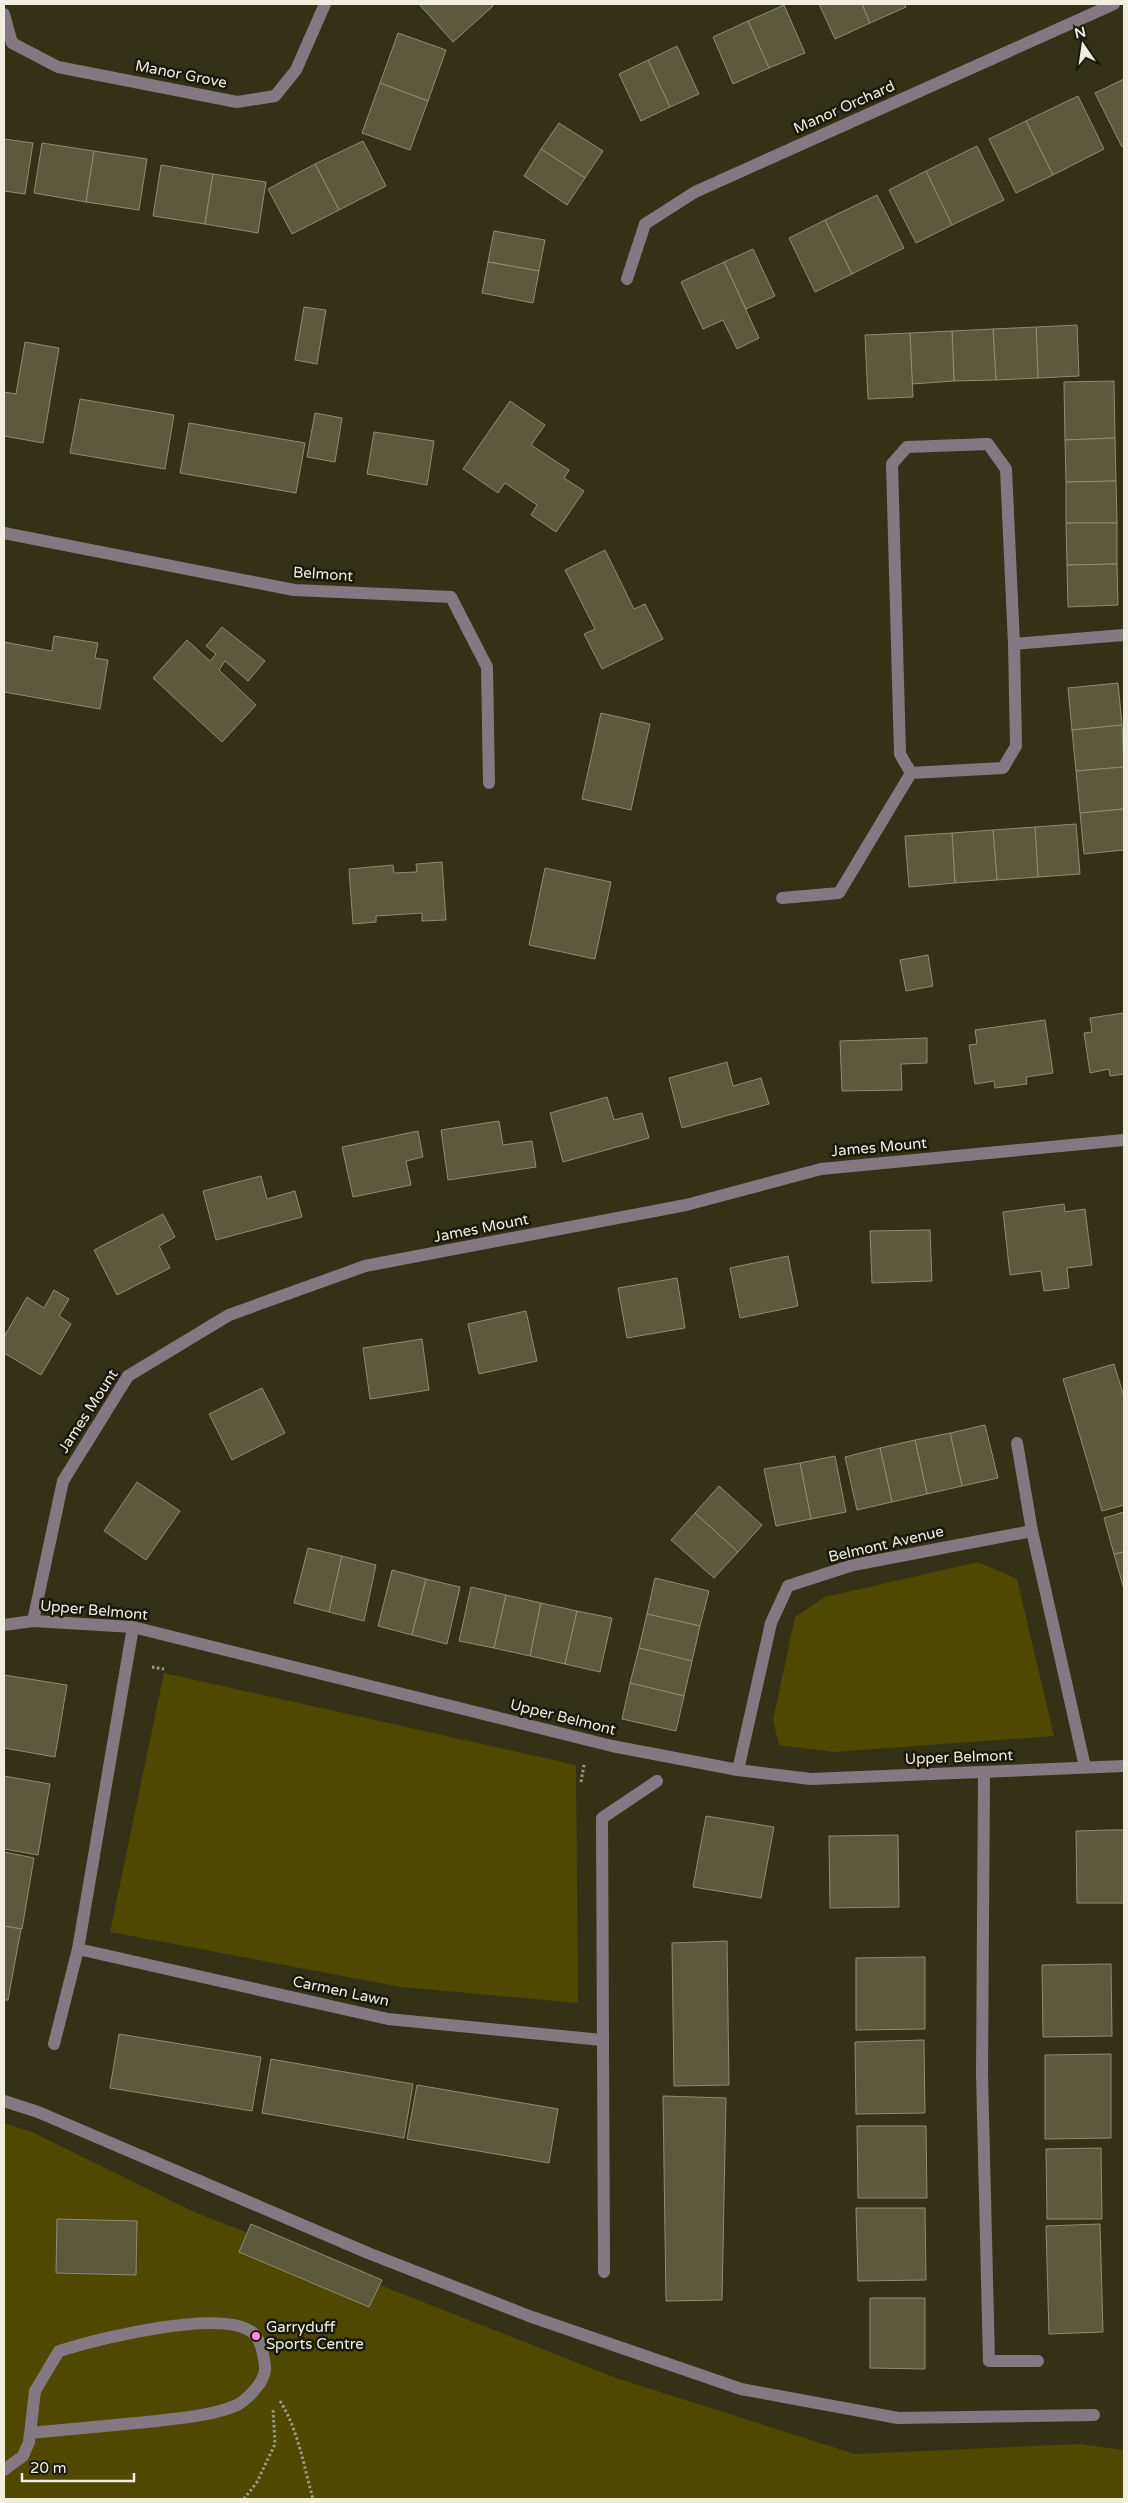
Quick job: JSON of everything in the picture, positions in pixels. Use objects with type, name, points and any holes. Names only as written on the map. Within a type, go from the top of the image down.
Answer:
[{"type":"street","name":"Manor Grove","points":[[4,14],[12,43],[58,67],[237,102],[275,96],[296,70],[325,4]]},
{"type":"street","name":"Manor Orchard","points":[[627,279],[645,224],[695,192],[1114,4]]},
{"type":"street","points":[[988,444],[1006,469],[1014,644],[1016,746],[1003,768],[911,773],[900,754],[892,464],[907,447],[988,444]]},
{"type":"street","name":"Belmont","points":[[4,533],[294,590],[451,597],[487,667],[489,783]]},
{"type":"street","points":[[1014,644],[1124,635]]},
{"type":"street","points":[[782,898],[838,893],[911,773]]},
{"type":"street","name":"James Mount","points":[[33,1620],[63,1481],[128,1376],[228,1315],[365,1266],[686,1205],[822,1169],[1124,1140]]},
{"type":"street","points":[[1017,1442],[1032,1531],[1085,1767]]},
{"type":"street","name":"Belmont Avenue","points":[[738,1770],[771,1623],[788,1586],[853,1565],[1032,1531]]},
{"type":"street","name":"Upper Belmont","points":[[4,1625],[33,1620],[133,1627],[612,1746],[738,1770],[811,1779],[1124,1766]]},
{"type":"street","points":[[54,2044],[78,1949],[133,1627]]},
{"type":"street","points":[[984,1772],[982,2074],[989,2361],[1038,2361]]},
{"type":"street","points":[[604,2272],[602,1818],[658,1782]]},
{"type":"street","name":"Carmen Lawn","points":[[78,1949],[388,2019],[602,2040]]},
{"type":"street","points":[[4,2101],[38,2112],[376,2257],[529,2316],[741,2389],[898,2418],[1094,2415]]},
{"type":"street","points":[[4,2470],[23,2456],[30,2433],[35,2391],[59,2351],[107,2336],[193,2324],[238,2324],[254,2333],[264,2355],[266,2373],[257,2387],[237,2404],[190,2417],[30,2433]]},
{"type":"path","points":[[581,1782],[585,1763]]},
{"type":"path","points":[[262,2379],[272,2389],[285,2409],[313,2499]]},
{"type":"path","points":[[244,2499],[257,2482],[275,2444],[272,2389]]},
{"type":"shaded area","points":[[978,1562],[1017,1579],[1054,1736],[834,1752],[779,1745],[773,1720],[795,1617],[825,1597]]},
{"type":"shaded area","points":[[164,1673],[576,1765],[578,2003],[401,1987],[110,1932]]},
{"type":"shaded area","name":"Garryduff Sports Centre","points":[[4,2123],[32,2132],[192,2211],[616,2378],[855,2454],[1080,2444],[1124,2450],[1124,2499],[4,2499]]},
{"type":"building","points":[[419,4],[491,4],[493,6],[453,42]]},
{"type":"building","points":[[819,4],[862,4],[870,23],[835,39]]},
{"type":"building","points":[[862,4],[905,4],[906,7],[870,23]]},
{"type":"building","points":[[784,5],[805,53],[769,68],[748,21]]},
{"type":"building","points":[[748,21],[769,68],[733,84],[713,37]]},
{"type":"building","points":[[398,33],[446,50],[428,101],[380,83]]},
{"type":"building","points":[[677,46],[699,94],[670,107],[648,60]]},
{"type":"building","points":[[648,60],[670,107],[641,121],[619,74]]},
{"type":"building","points":[[1124,79],[1124,146],[1122,147],[1095,93]]},
{"type":"building","points":[[380,83],[428,101],[410,150],[362,133]]},
{"type":"building","points":[[1078,96],[1104,149],[1053,175],[1026,121]]},
{"type":"building","points":[[1026,121],[1053,175],[1016,193],[989,139]]},
{"type":"building","points":[[559,123],[603,151],[585,178],[541,149]]},
{"type":"building","points":[[4,139],[33,143],[25,194],[4,191]]},
{"type":"building","points":[[363,141],[386,186],[339,210],[315,164]]},
{"type":"building","points":[[42,143],[94,151],[86,202],[34,193]]},
{"type":"building","points":[[977,146],[1004,200],[952,225],[926,171]]},
{"type":"building","points":[[541,149],[585,178],[567,205],[524,176]]},
{"type":"building","points":[[94,151],[147,159],[139,210],[86,202]]},
{"type":"building","points":[[315,164],[339,210],[292,234],[268,189]]},
{"type":"building","points":[[161,165],[213,174],[205,224],[153,216]]},
{"type":"building","points":[[926,171],[952,225],[916,243],[889,190]]},
{"type":"building","points":[[213,174],[266,182],[258,233],[205,224]]},
{"type":"building","points":[[877,195],[904,248],[852,274],[825,220]]},
{"type":"building","points":[[825,220],[852,274],[815,292],[789,238]]},
{"type":"building","points":[[494,231],[545,240],[539,271],[488,262]]},
{"type":"building","points":[[753,249],[775,296],[746,309],[724,262]]},
{"type":"building","points":[[488,262],[539,271],[533,303],[482,293]]},
{"type":"building","points":[[724,262],[759,338],[737,349],[723,320],[703,329],[681,282]]},
{"type":"building","points":[[304,307],[326,310],[317,364],[295,360]]},
{"type":"building","points":[[1077,325],[1079,376],[1038,378],[1036,327]]},
{"type":"building","points":[[1036,327],[1038,378],[996,380],[993,329]]},
{"type":"building","points":[[993,329],[996,380],[954,381],[952,331]]},
{"type":"building","points":[[952,331],[954,381],[912,384],[910,333]]},
{"type":"building","points":[[910,333],[913,397],[868,399],[865,335]]},
{"type":"building","points":[[25,342],[59,348],[43,443],[4,436],[4,392],[16,394]]},
{"type":"building","points":[[1114,381],[1115,438],[1065,440],[1064,382]]},
{"type":"building","points":[[80,399],[174,415],[165,469],[70,453]]},
{"type":"building","points":[[510,401],[545,425],[531,445],[569,470],[564,478],[584,491],[556,532],[531,515],[537,505],[505,483],[498,493],[463,469]]},
{"type":"building","points":[[315,413],[342,418],[335,462],[307,457]]},
{"type":"building","points":[[189,423],[305,443],[296,493],[180,473]]},
{"type":"building","points":[[374,432],[434,441],[427,485],[367,474]]},
{"type":"building","points":[[1115,438],[1116,481],[1066,482],[1065,440]]},
{"type":"building","points":[[1116,481],[1117,523],[1066,523],[1066,482]]},
{"type":"building","points":[[1066,523],[1117,523],[1117,564],[1067,565]]},
{"type":"building","points":[[605,550],[634,609],[645,604],[663,639],[602,669],[584,634],[595,629],[565,570]]},
{"type":"building","points":[[1117,564],[1118,605],[1068,607],[1067,565]]},
{"type":"building","points":[[222,627],[265,661],[248,681],[225,661],[219,670],[256,705],[222,742],[153,678],[187,640],[210,661],[216,654],[206,646]]},
{"type":"building","points":[[54,636],[98,643],[95,658],[108,660],[100,709],[4,692],[4,642],[52,651]]},
{"type":"building","points":[[1118,683],[1122,725],[1072,730],[1068,688]]},
{"type":"building","points":[[601,713],[650,724],[631,810],[582,799]]},
{"type":"building","points":[[1122,725],[1124,767],[1076,771],[1072,730]]},
{"type":"building","points":[[1124,767],[1124,809],[1080,813],[1076,771]]},
{"type":"building","points":[[1124,809],[1124,850],[1084,854],[1080,813]]},
{"type":"building","points":[[1076,824],[1080,874],[1038,877],[1035,827]]},
{"type":"building","points":[[1035,827],[1038,877],[997,880],[993,830]]},
{"type":"building","points":[[993,830],[997,880],[955,883],[952,833]]},
{"type":"building","points":[[952,833],[955,883],[909,887],[905,836]]},
{"type":"building","points":[[442,862],[446,920],[422,921],[422,913],[376,916],[376,922],[353,924],[349,869],[393,865],[394,873],[417,872],[416,864]]},
{"type":"building","points":[[545,868],[611,882],[595,959],[529,945]]},
{"type":"building","points":[[928,955],[933,986],[906,991],[900,960]]},
{"type":"building","points":[[1124,1013],[1124,1074],[1110,1076],[1109,1069],[1090,1073],[1084,1033],[1092,1032],[1090,1018]]},
{"type":"building","points":[[1045,1020],[1053,1073],[1026,1077],[1027,1084],[995,1088],[994,1081],[975,1084],[969,1045],[977,1044],[975,1030]]},
{"type":"building","points":[[927,1038],[927,1063],[901,1064],[902,1090],[842,1091],[840,1041]]},
{"type":"building","points":[[727,1062],[733,1086],[761,1078],[769,1104],[682,1128],[669,1078]]},
{"type":"building","points":[[607,1097],[614,1120],[642,1113],[649,1138],[563,1162],[550,1113]]},
{"type":"building","points":[[499,1121],[503,1145],[532,1141],[536,1167],[448,1180],[441,1130]]},
{"type":"building","points":[[418,1131],[423,1157],[406,1161],[411,1185],[353,1197],[342,1147]]},
{"type":"building","points":[[261,1176],[267,1199],[295,1191],[302,1217],[216,1240],[203,1191]]},
{"type":"building","points":[[1064,1204],[1065,1212],[1085,1209],[1092,1265],[1067,1268],[1069,1288],[1044,1291],[1041,1271],[1010,1275],[1003,1212]]},
{"type":"building","points":[[163,1214],[175,1237],[159,1246],[170,1268],[117,1295],[94,1250]]},
{"type":"building","points":[[930,1230],[932,1281],[872,1283],[870,1231]]},
{"type":"building","points":[[788,1256],[798,1306],[740,1318],[730,1268]]},
{"type":"building","points":[[677,1278],[685,1328],[627,1338],[618,1288]]},
{"type":"building","points":[[54,1290],[69,1299],[59,1316],[71,1324],[41,1375],[4,1353],[4,1337],[27,1297],[44,1308]]},
{"type":"building","points":[[526,1311],[537,1361],[479,1374],[468,1324]]},
{"type":"building","points":[[422,1339],[429,1390],[370,1399],[363,1348]]},
{"type":"building","points":[[1114,1364],[1124,1397],[1124,1505],[1102,1511],[1063,1379]]},
{"type":"building","points":[[262,1388],[285,1433],[232,1460],[209,1414]]},
{"type":"building","points":[[985,1425],[998,1478],[962,1486],[950,1433]]},
{"type":"building","points":[[950,1433],[962,1486],[927,1494],[915,1440]]},
{"type":"building","points":[[915,1440],[927,1494],[892,1502],[880,1448]]},
{"type":"building","points":[[880,1448],[892,1502],[857,1510],[845,1457]]},
{"type":"building","points":[[835,1456],[846,1512],[811,1519],[800,1463]]},
{"type":"building","points":[[800,1463],[811,1519],[776,1526],[764,1469]]},
{"type":"building","points":[[137,1482],[180,1511],[146,1560],[104,1531]]},
{"type":"building","points":[[719,1486],[762,1525],[738,1552],[695,1513]]},
{"type":"building","points":[[1124,1512],[1124,1552],[1114,1554],[1104,1518]]},
{"type":"building","points":[[695,1513],[738,1552],[714,1578],[671,1540]]},
{"type":"building","points":[[308,1548],[342,1556],[329,1612],[294,1603]]},
{"type":"building","points":[[1124,1552],[1124,1589],[1114,1554]]},
{"type":"building","points":[[342,1556],[376,1565],[364,1621],[329,1612]]},
{"type":"building","points":[[392,1570],[426,1579],[412,1635],[378,1626]]},
{"type":"building","points":[[655,1578],[709,1591],[700,1626],[647,1614]]},
{"type":"building","points":[[426,1579],[460,1587],[447,1644],[412,1635]]},
{"type":"building","points":[[471,1587],[506,1595],[494,1648],[459,1641]]},
{"type":"building","points":[[506,1595],[541,1603],[530,1656],[494,1648]]},
{"type":"building","points":[[541,1603],[577,1611],[565,1664],[530,1656]]},
{"type":"building","points":[[577,1611],[612,1618],[600,1672],[565,1664]]},
{"type":"building","points":[[647,1614],[700,1626],[692,1661],[639,1648]]},
{"type":"building","points":[[639,1648],[692,1661],[684,1696],[630,1683]]},
{"type":"building","points":[[4,1675],[67,1685],[55,1757],[4,1748]]},
{"type":"building","points":[[630,1683],[684,1696],[676,1731],[622,1719]]},
{"type":"building","points":[[4,1776],[50,1784],[38,1855],[4,1849]]},
{"type":"building","points":[[706,1816],[774,1827],[761,1898],[693,1887]]},
{"type":"building","points":[[1124,1830],[1124,1903],[1077,1903],[1076,1831]]},
{"type":"building","points":[[898,1835],[899,1907],[830,1908],[829,1836]]},
{"type":"building","points":[[4,1852],[34,1858],[22,1929],[4,1926]]},
{"type":"building","points":[[4,1926],[21,1929],[8,2000],[4,2000]]},
{"type":"building","points":[[727,1941],[729,2085],[674,2086],[672,1943]]},
{"type":"building","points":[[925,1957],[925,2029],[856,2030],[856,1958]]},
{"type":"building","points":[[1111,1964],[1112,2036],[1043,2037],[1042,1965]]},
{"type":"building","points":[[119,2034],[261,2057],[252,2111],[110,2088]]},
{"type":"building","points":[[924,2040],[925,2113],[856,2114],[855,2042]]},
{"type":"building","points":[[1111,2054],[1111,2138],[1045,2139],[1045,2055]]},
{"type":"building","points":[[271,2059],[413,2084],[404,2138],[262,2113]]},
{"type":"building","points":[[417,2085],[558,2109],[549,2163],[407,2139]]},
{"type":"building","points":[[663,2096],[726,2098],[722,2300],[666,2301]]},
{"type":"building","points":[[857,2126],[926,2126],[927,2198],[858,2198]]},
{"type":"building","points":[[1101,2148],[1102,2219],[1047,2219],[1046,2149]]},
{"type":"building","points":[[856,2208],[925,2208],[926,2280],[858,2281]]},
{"type":"building","points":[[57,2219],[137,2221],[136,2275],[56,2273]]},
{"type":"building","points":[[251,2224],[382,2280],[369,2307],[239,2252]]},
{"type":"building","points":[[1100,2224],[1103,2332],[1049,2334],[1046,2226]]},
{"type":"building","points":[[870,2298],[925,2298],[925,2369],[870,2368]]},
{"type":"place","name":"Garryduff Sports Centre","points":[[256,2336]]}]
